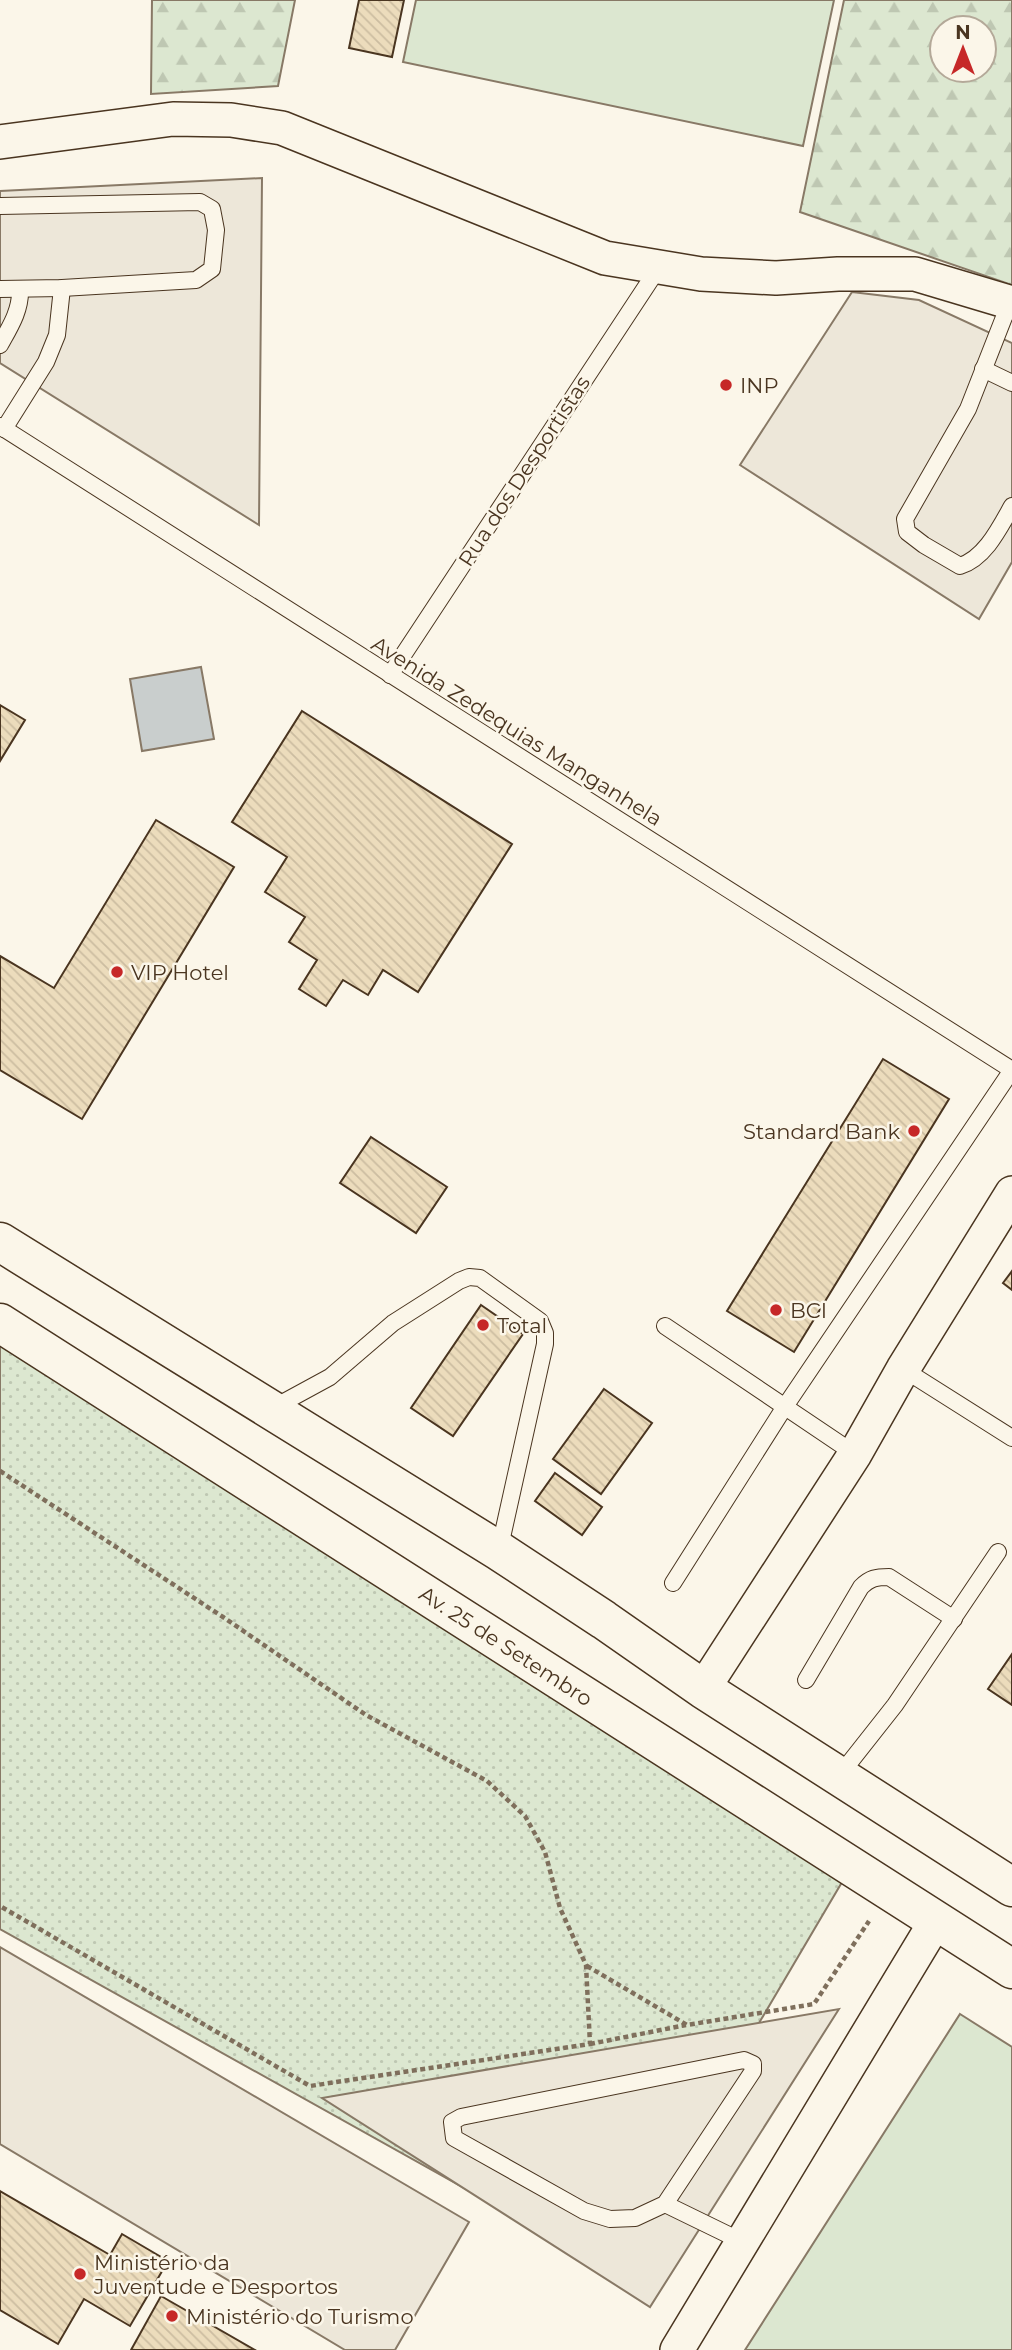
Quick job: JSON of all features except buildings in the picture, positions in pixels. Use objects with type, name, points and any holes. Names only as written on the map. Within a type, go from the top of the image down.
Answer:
[{"type":"main road","points":[[0,1242],[499,1551],[703,1689],[1012,1887]]},
{"type":"main road","name":"Av. 25 de Setembro","points":[[0,1323],[1012,1969]]},
{"type":"street","points":[[0,142],[173,119],[230,120],[282,128],[605,258],[701,274],[776,278],[838,274],[915,274],[1011,302]]},
{"type":"street","points":[[703,1689],[855,1454],[903,1369],[1012,1193]]},
{"type":"street","points":[[677,2350],[936,1921]]},
{"type":"lane","points":[[0,206],[200,202],[212,209],[216,230],[212,269],[196,280],[0,289]]},
{"type":"lane","name":"Rua dos Desportistas","points":[[390,675],[659,267]]},
{"type":"lane","points":[[2,427],[46,362],[57,335],[62,288]]},
{"type":"lane","points":[[0,345],[14,321],[20,289]]},
{"type":"lane","points":[[1011,302],[968,409],[905,519],[907,532],[960,566],[974,562],[999,530],[1012,506]]},
{"type":"lane","points":[[983,369],[1012,383]]},
{"type":"lane","name":"Avenida Zedequias Manganhela","points":[[2,427],[1012,1070]]},
{"type":"lane","points":[[673,1584],[783,1408],[1012,1070]]},
{"type":"lane","points":[[271,1409],[330,1377],[393,1323],[459,1281],[469,1277],[480,1279],[540,1321],[545,1333],[545,1344],[499,1551]]},
{"type":"lane","points":[[665,1326],[855,1454]]},
{"type":"lane","points":[[903,1369],[1012,1438]]},
{"type":"lane","points":[[839,1776],[895,1705],[998,1552]]},
{"type":"lane","points":[[806,1680],[861,1587],[868,1580],[889,1577],[954,1619]]},
{"type":"lane","points":[[744,2060],[751,2061],[753,2071],[665,2204],[635,2218],[610,2219],[584,2211],[454,2137],[452,2122],[474,2114],[744,2060]]},
{"type":"lane","points":[[665,2204],[741,2241]]},
{"type":"path","points":[[0,1471],[223,1617],[366,1715],[488,1781],[526,1816],[545,1852],[559,1908],[586,1965],[590,2044]]},
{"type":"path","points":[[0,1906],[310,2086],[590,2044],[814,2004],[889,1891]]},
{"type":"path","points":[[586,1965],[687,2025]]},
{"type":"green space","points":[[152,0],[295,0],[278,86],[151,94]]},
{"type":"green space","points":[[416,0],[834,0],[803,146],[403,62]]},
{"type":"green space","points":[[844,0],[1012,0],[1012,285],[800,212]]},
{"type":"green space","points":[[0,1344],[845,1877],[613,2271],[0,1929]]},
{"type":"green space","points":[[960,2014],[1012,2047],[1012,2350],[745,2350]]},
{"type":"shaded area","points":[[262,178],[259,525],[0,363],[0,191]]},
{"type":"shaded area","points":[[852,292],[919,300],[1012,343],[1012,562],[979,619],[740,465]]},
{"type":"shaded area","points":[[201,667],[214,739],[142,751],[130,679]]},
{"type":"shaded area","points":[[0,1947],[469,2222],[395,2350],[345,2350],[0,2144]]},
{"type":"shaded area","points":[[839,2009],[650,2307],[322,2098]]},
{"type":"place","name":"INP","points":[[726,385]]},
{"type":"place","name":"VIP Hotel","points":[[117,972]]},
{"type":"place","name":"Standard Bank","points":[[914,1131]]},
{"type":"place","name":"BCI","points":[[776,1310]]},
{"type":"place","name":"Total","points":[[483,1325]]},
{"type":"place","name":"Ministério da Juventude e Desportos","points":[[80,2274]]},
{"type":"place","name":"Ministério do Turismo","points":[[172,2316]]}]
